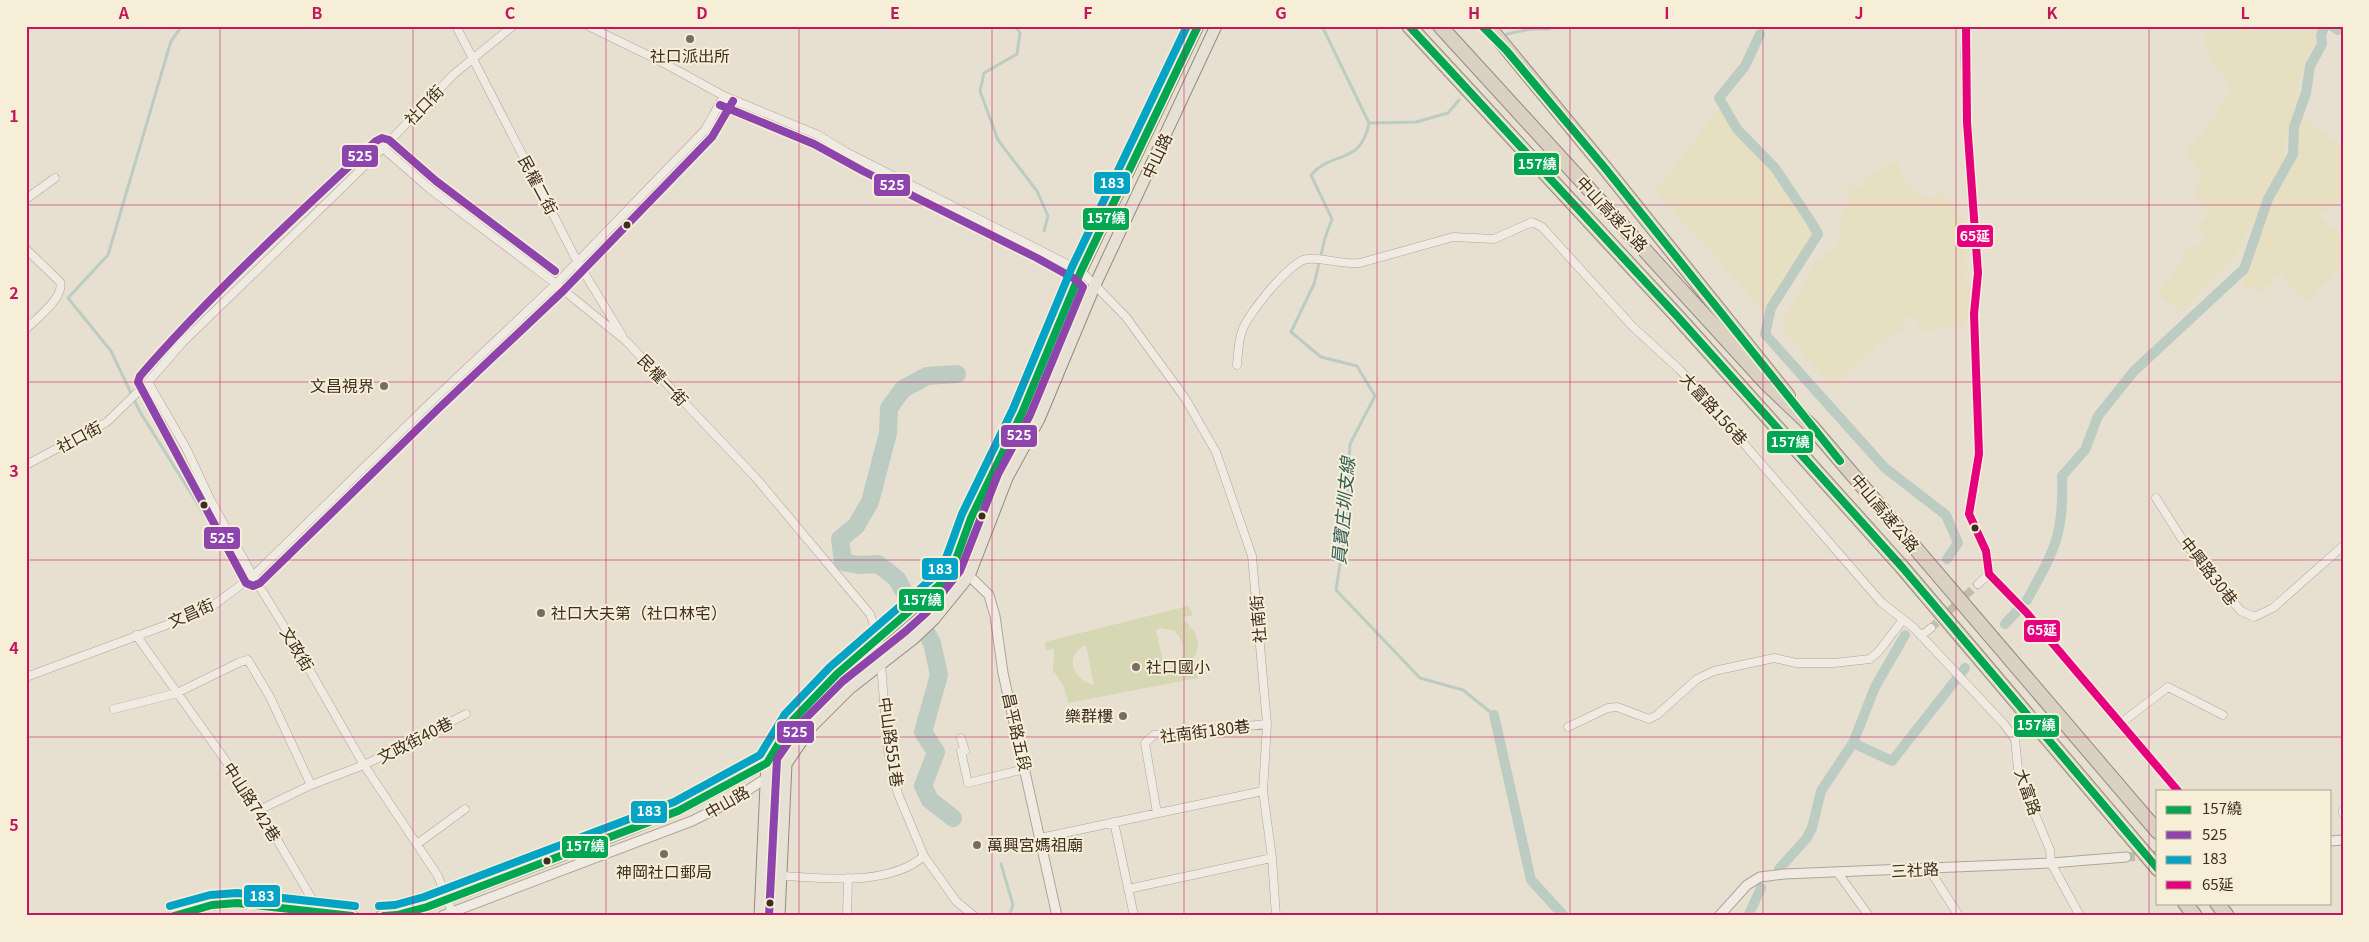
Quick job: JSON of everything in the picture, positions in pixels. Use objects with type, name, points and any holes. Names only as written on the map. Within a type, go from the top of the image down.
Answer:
[{"type":"highway","name":"中山高速公路","points":[[1409,26],[1677,316],[1902,567],[2156,867]]},
{"type":"highway","name":"中山高速公路","points":[[1440,26],[1766,383],[1811,426],[2156,830]]},
{"type":"highway","points":[[1482,26],[1506,50]]},
{"type":"highway","points":[[1488,26],[1771,372],[1811,426]]},
{"type":"highway","points":[[2186,904],[2195,916]]},
{"type":"highway","points":[[2218,904],[2227,916]]},
{"type":"main road","name":"中山路","points":[[767,764],[794,720],[814,698],[837,674],[912,611],[944,580],[955,562],[972,518],[1022,413],[1081,271],[1198,26]]},
{"type":"main road","name":"中山路","points":[[768,777],[786,764],[811,727],[849,689],[923,629],[969,576],[1007,478],[1039,419],[1096,285],[1216,26]]},
{"type":"main road","points":[[774,753],[786,764],[779,916]]},
{"type":"main road","points":[[760,916],[768,777],[767,764]]},
{"type":"street","name":"民權二街","points":[[456,26],[577,261],[626,341]]},
{"type":"street","name":"社口街","points":[[26,465],[107,422],[148,382],[183,342],[383,148],[454,74],[513,26]]},
{"type":"street","points":[[588,26],[660,61],[724,96],[818,135],[853,155],[1042,249],[1081,271]]},
{"type":"street","points":[[1966,26],[1965,56],[1968,132],[1978,273],[1974,314],[1979,454],[1969,514],[1986,551],[1988,574],[2026,612]]},
{"type":"street","name":"文昌街","points":[[26,677],[207,610],[253,576],[431,402],[556,284],[704,130],[724,96]]},
{"type":"street","name":"民權一街","points":[[383,148],[430,189],[556,284],[626,341],[756,478],[870,614],[879,639],[881,664]]},
{"type":"street","points":[[26,198],[55,178]]},
{"type":"street","name":"大富路156巷","points":[[1237,365],[1242,331],[1255,308],[1296,263],[1308,259],[1346,264],[1360,263],[1453,237],[1494,240],[1532,222],[1542,228],[1633,327],[1680,370],[1881,602],[1902,621]]},
{"type":"street","points":[[26,249],[60,282],[61,287],[59,296],[26,330]]},
{"type":"street","name":"社南街","points":[[1081,271],[1126,317],[1185,398],[1216,452],[1252,556],[1267,724],[1263,791],[1272,858],[1276,916]]},
{"type":"street","name":"文政街","points":[[148,382],[186,448],[210,499],[253,576],[293,641],[364,765],[438,876],[452,912]]},
{"type":"street","name":"中興路30巷","points":[[2156,498],[2182,539],[2225,593],[2241,612],[2254,617],[2273,608],[2343,546]]},
{"type":"street","name":"昌平路五段","points":[[955,562],[989,595],[995,616],[1003,673],[1058,916]]},
{"type":"street","points":[[1978,584],[1988,574]]},
{"type":"street","points":[[1568,727],[1608,708],[1616,707],[1649,719],[1657,715],[1697,679],[1714,671],[1774,658],[1796,663],[1834,663],[1870,658],[1879,652],[1902,621]]},
{"type":"street","name":"大富路","points":[[1902,621],[1914,628],[2004,724],[2015,739],[2018,769],[2050,850],[2051,863],[2080,916]]},
{"type":"street","points":[[1921,636],[1931,628]]},
{"type":"street","name":"中山路742巷","points":[[136,635],[259,810],[319,914]]},
{"type":"street","points":[[114,709],[177,692],[248,660],[270,697],[311,785]]},
{"type":"street","name":"中山路551巷","points":[[881,664],[888,751],[898,794],[924,856],[956,901],[974,916]]},
{"type":"street","points":[[2121,723],[2168,687],[2223,715]]},
{"type":"street","name":"文政街40巷","points":[[259,810],[311,785],[364,765],[466,714]]},
{"type":"street","name":"社南街180巷","points":[[1157,813],[1145,743],[1154,735],[1267,724]]},
{"type":"street","points":[[961,738],[965,750],[961,751],[968,783],[1025,769]]},
{"type":"street","name":"中山路","points":[[380,916],[397,915],[427,907],[678,811],[767,764]]},
{"type":"street","name":"中山路","points":[[442,916],[692,821],[728,803],[768,777]]},
{"type":"street","points":[[1040,838],[1263,791]]},
{"type":"street","points":[[417,844],[465,810]]},
{"type":"street","points":[[1114,822],[1134,916]]},
{"type":"street","points":[[763,875],[848,878],[890,874],[916,863],[924,856]]},
{"type":"street","name":"三社路","points":[[1719,916],[1747,885],[1760,877],[1784,874],[2051,863],[2126,857]]},
{"type":"street","points":[[1128,889],[1272,858]]},
{"type":"street","points":[[1929,869],[1960,916]]},
{"type":"street","points":[[1838,873],[1869,916]]},
{"type":"street","points":[[847,916],[848,878]]},
{"type":"street","points":[[173,916],[212,905],[238,903],[319,914],[354,916]]},
{"type":"shaded area","points":[[2205,26],[2320,26],[2301,74],[2292,119],[2287,132],[2285,157],[2237,254],[2180,312],[2163,299],[2158,291],[2179,265],[2189,244],[2197,247],[2207,240],[2197,227],[2211,213],[2193,195],[2197,189],[2196,185],[2200,180],[2201,170],[2183,152],[2207,128],[2232,88],[2212,62],[2205,44]]},
{"type":"shaded area","points":[[1718,109],[1732,123],[1737,136],[1778,179],[1790,199],[1814,227],[1816,233],[1816,243],[1773,313],[1766,314],[1656,191]]},
{"type":"shaded area","points":[[2305,120],[2320,129],[2343,148],[2343,198],[2320,217],[2343,237],[2343,265],[2307,302],[2280,273],[2258,294],[2241,283],[2247,272],[2252,249],[2257,250],[2263,220],[2295,156],[2294,137],[2297,126],[2300,121]]},
{"type":"shaded area","points":[[1895,161],[1900,165],[1902,179],[1928,200],[1940,192],[1954,204],[1957,213],[1963,220],[1967,266],[1965,279],[1971,280],[1967,320],[1961,327],[1920,331],[1913,314],[1906,317],[1902,331],[1887,336],[1834,388],[1783,332],[1784,318],[1815,263],[1829,251],[1839,246],[1840,219],[1848,202],[1848,188],[1861,188],[1865,177]]},
{"type":"green space","points":[[1188,606],[1193,615],[1182,618],[1192,628],[1197,638],[1198,648],[1192,662],[1196,662],[1198,678],[1068,703],[1064,687],[1053,670],[1054,649],[1046,650],[1045,642]],"holes":[[[1160,628],[1175,631],[1182,643],[1183,649],[1183,654],[1177,664],[1165,670],[1156,630]],[[1086,645],[1094,685],[1080,678],[1073,666],[1075,655],[1079,649]]]},
{"type":"waterway","points":[[182,26],[171,41],[108,255],[68,298],[111,351],[140,412],[209,522]]},
{"type":"waterway","points":[[1015,26],[1020,33],[1017,54],[984,73],[980,91],[998,140],[1037,191],[1048,216],[1044,231]]},
{"type":"waterway","name":"員寶庄圳支線","points":[[1322,26],[1369,123],[1360,146],[1353,152],[1319,167],[1311,175],[1332,219],[1325,238],[1314,284],[1291,332],[1321,357],[1357,366],[1375,396],[1350,444],[1346,525],[1336,590],[1420,678],[1463,690],[1494,715]]},
{"type":"waterway","points":[[1507,34],[1531,29],[1548,29],[1556,26]]},
{"type":"waterway","points":[[2027,600],[2045,567],[2056,541],[2061,513],[2062,476],[2085,450],[2098,416],[2134,371],[2244,269],[2268,199],[2293,154],[2294,127],[2306,93],[2310,66],[2322,44],[2321,36],[2324,26]]},
{"type":"waterway","points":[[2332,26],[2338,30],[2343,27]]},
{"type":"waterway","points":[[1760,34],[1745,66],[1719,98],[1737,129],[1775,168],[1818,234],[1771,308],[1765,334],[1885,468],[1946,515],[1958,543],[1947,559]]},
{"type":"waterway","points":[[1369,123],[1416,122],[1448,113],[1459,100]]},
{"type":"waterway","points":[[953,818],[930,800],[923,786],[936,752],[923,732],[939,675],[932,643],[897,579],[878,564],[859,565],[843,562],[840,539],[856,526],[870,502],[888,433],[889,408],[903,389],[927,376],[957,374]]},
{"type":"waterway","points":[[2005,624],[2017,611]]},
{"type":"waterway","points":[[1779,869],[1806,839],[1812,828],[1821,791],[1853,743],[1875,687],[1905,635]]},
{"type":"waterway","points":[[1853,743],[1892,761],[1965,668]]},
{"type":"waterway","name":"員寶庄圳支線","points":[[1494,715],[1531,880],[1564,916]]},
{"type":"waterway","points":[[1001,864],[1013,905],[1009,916]]},
{"type":"waterway","points":[[1748,916],[1761,888]]},
{"type":"tunnel","points":[[1931,628],[1978,584]]},
{"type":"tunnel","points":[[2126,857],[2156,855]]},
{"type":"transit line","name":"183","points":[[379,906],[395,905],[424,897],[674,802],[760,755],[785,714],[830,667],[936,575],[946,558],[962,514],[1013,409],[1072,267],[1187,26]]},
{"type":"transit line","name":"157繞","points":[[384,916],[397,915],[427,907],[678,811],[767,763],[793,720],[837,674],[944,581],[955,562],[971,518],[1022,413],[1081,271],[1198,26]]},
{"type":"transit line","name":"157繞","points":[[1409,26],[1677,316],[1902,567],[2156,867]]},
{"type":"transit line","name":"157繞","points":[[1482,26],[1506,50],[1605,168],[1840,461]]},
{"type":"transit line","name":"65延","points":[[1966,26],[1967,122],[1978,273],[1974,314],[1979,454],[1969,514],[1986,551],[1989,574],[2026,612],[2177,790]]},
{"type":"transit line","name":"525","points":[[555,271],[436,181],[389,140],[382,138],[376,141],[346,169],[225,285],[140,376],[138,382],[246,583],[253,586],[260,583],[438,409],[563,291],[712,137],[733,101]]},
{"type":"transit line","name":"525","points":[[720,105],[814,144],[863,171],[1037,258],[1075,279],[1083,287],[1030,415],[998,474],[960,571],[927,612],[843,681],[804,720],[777,759],[769,916]]},
{"type":"transit line","name":"183","points":[[170,906],[210,895],[237,893],[355,906]]},
{"type":"transit line","name":"157繞","points":[[174,916],[212,905],[237,903],[352,916]]},
{"type":"place","name":"社口派出所","points":[[690,39]]},
{"type":"place","name":"文昌視界","points":[[384,386]]},
{"type":"place","name":"社口大夫第（社口林宅）","points":[[541,613]]},
{"type":"place","name":"社口國小","points":[[1136,667]]},
{"type":"place","name":"樂群樓","points":[[1123,716]]},
{"type":"place","name":"萬興宮媽祖廟","points":[[977,845]]},
{"type":"place","name":"神岡社口郵局","points":[[664,854]]}]
